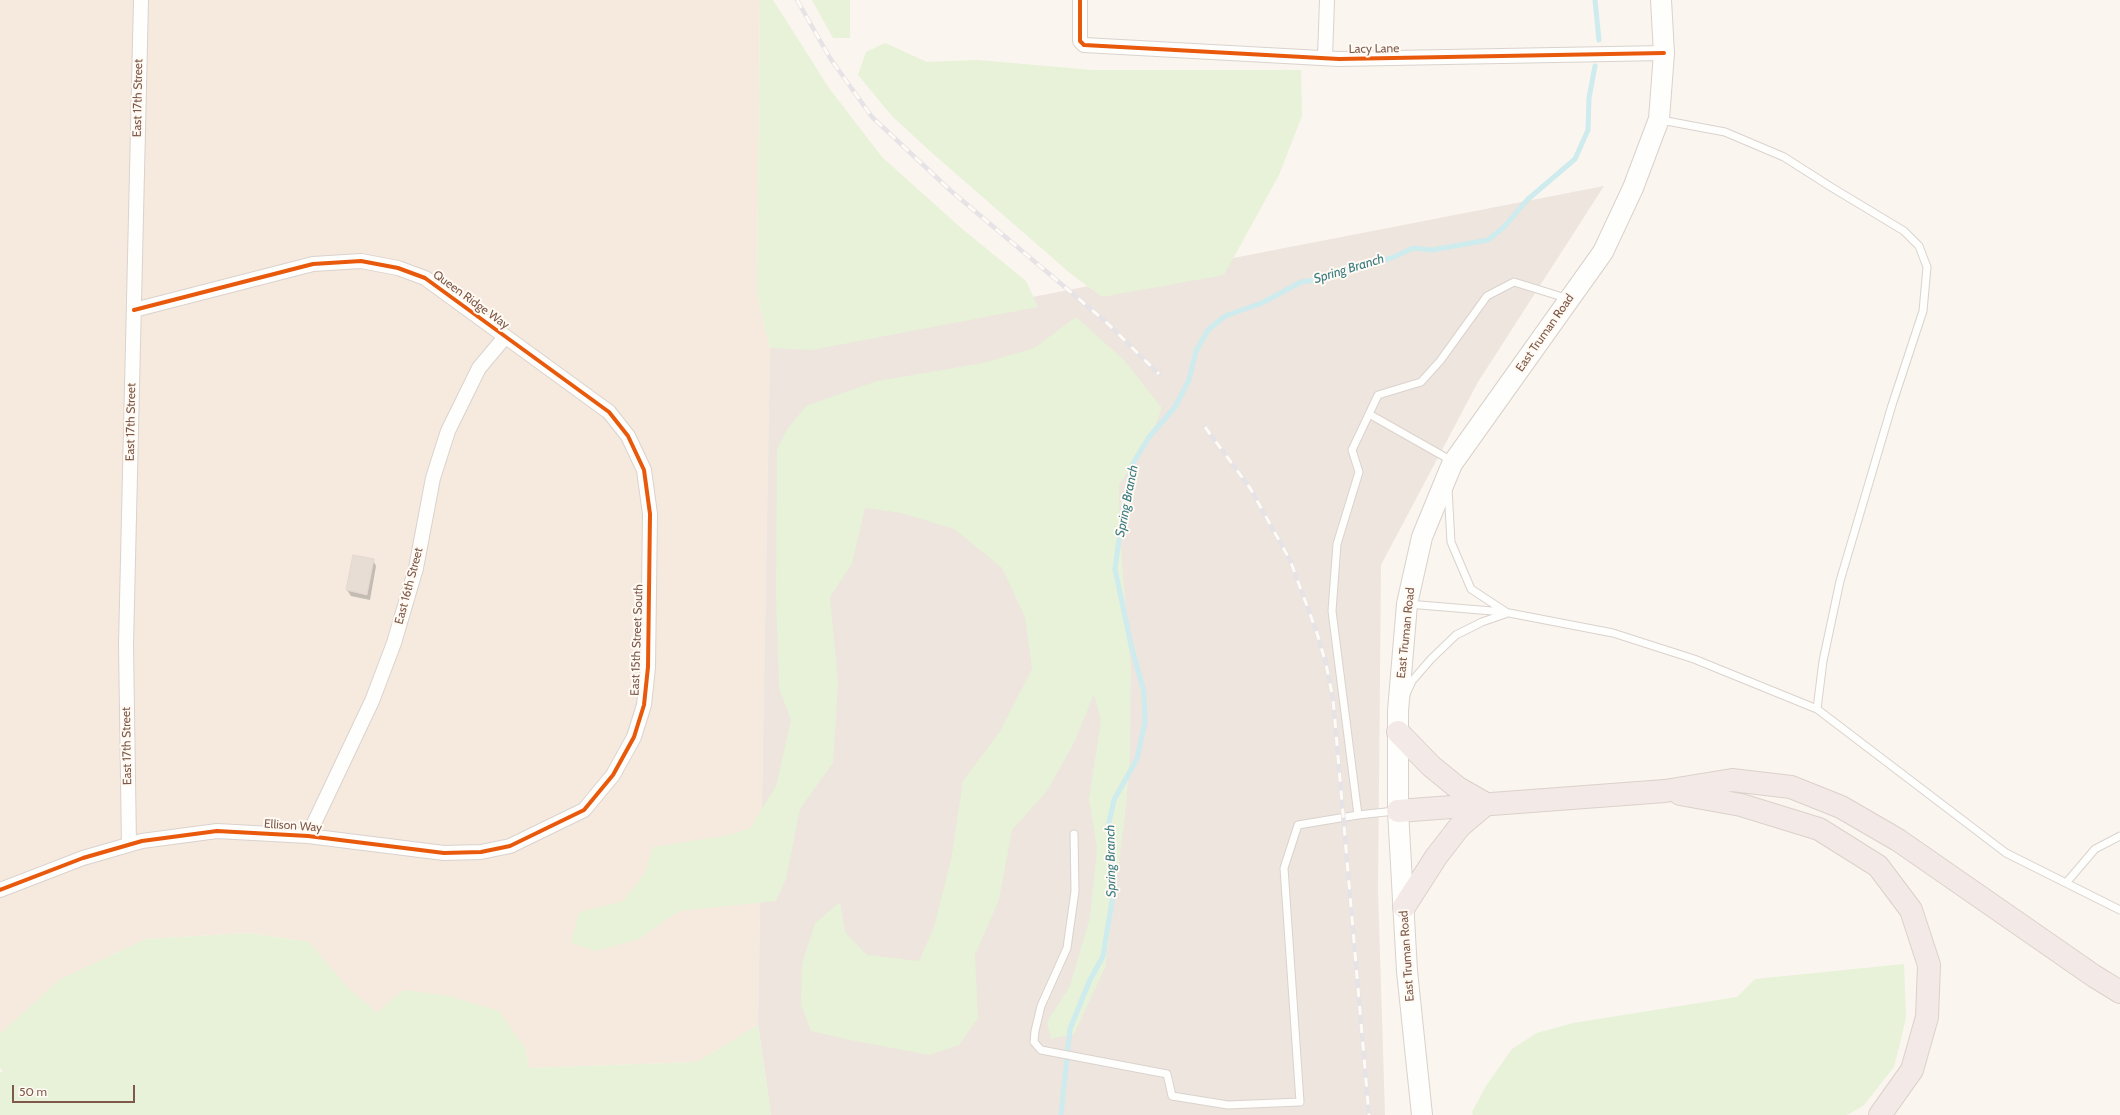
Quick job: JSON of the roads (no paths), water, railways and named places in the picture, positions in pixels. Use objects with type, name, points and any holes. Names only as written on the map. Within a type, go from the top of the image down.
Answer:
[{"type":"highway","points":[[1398,732],[1431,766],[1458,788],[1486,804]]},
{"type":"highway","points":[[1398,810],[1665,791],[1732,780],[1791,787],[1841,807],[1898,840],[2094,976],[2120,992]]},
{"type":"highway","points":[[1665,791],[1741,805],[1819,829],[1878,866],[1911,910],[1928,965],[1927,1017],[1912,1070],[1880,1115]]},
{"type":"highway","points":[[1404,907],[1436,857],[1460,826],[1486,804]]},
{"type":"main road","name":"East Truman Road","points":[[1422,1115],[1407,971],[1398,810],[1398,711],[1407,604],[1422,537],[1450,469],[1603,252],[1633,188],[1659,119],[1664,53],[1661,0]]},
{"type":"street","name":"East 17th Street","points":[[129,845],[126,645],[141,0]]},
{"type":"street","name":"Lacy Lane","points":[[1080,0],[1080,41],[1084,45],[1325,58],[1664,53]]},
{"type":"street","points":[[1325,58],[1327,0]]},
{"type":"street","name":"Queen Ridge Way","points":[[134,310],[313,264],[361,261],[398,268],[425,278],[609,412],[628,436],[637,455]]},
{"type":"street","name":"East 16th Street","points":[[308,836],[372,701],[394,643],[416,568],[433,478],[448,431],[479,368],[505,337]]},
{"type":"street","name":"East 15th Street South","points":[[584,810],[613,775],[634,737],[644,705],[648,667],[650,514],[644,470],[637,455]]},
{"type":"street","name":"Ellison Way","points":[[0,890],[84,858],[142,841],[217,831],[308,836],[444,853],[481,852],[510,846],[584,810]]},
{"type":"lane","points":[[1659,119],[1726,132],[1784,157],[1830,187],[1904,230],[1919,246],[1927,267],[1923,311],[1892,405],[1840,581],[1823,661],[1817,709]]},
{"type":"lane","points":[[1358,815],[1332,611],[1337,544],[1359,472],[1352,450],[1378,395],[1421,382],[1440,361],[1488,296],[1514,282],[1569,299]]},
{"type":"lane","points":[[1369,414],[1450,469],[1451,542],[1471,589],[1508,613]]},
{"type":"lane","points":[[1407,604],[1508,613],[1613,633],[1694,659],[1817,709],[2006,853],[2120,910]]},
{"type":"lane","points":[[1398,711],[1412,681],[1431,659],[1456,636],[1482,622],[1508,613]]},
{"type":"lane","points":[[1074,834],[1075,891],[1067,948],[1042,1006],[1035,1031],[1034,1042],[1041,1050],[1166,1074],[1172,1096],[1228,1105],[1300,1102],[1284,868],[1298,825],[1398,810]]},
{"type":"lane","points":[[2066,883],[2095,849],[2120,836]]},
{"type":"waterway","name":"Spring Branch","points":[[1595,0],[1599,40]]},
{"type":"waterway","name":"Spring Branch","points":[[1061,1115],[1070,1029],[1089,982],[1103,956],[1113,895],[1113,857],[1109,822],[1114,800],[1137,759],[1145,722],[1144,692],[1131,645],[1115,569],[1124,504],[1132,465],[1149,437],[1175,407],[1189,380],[1196,351],[1208,330],[1225,316],[1262,303],[1301,282],[1324,279],[1394,257],[1413,248],[1432,250],[1488,240],[1504,227],[1527,200],[1575,159],[1588,130],[1589,98],[1595,66]]},
{"type":"railway","points":[[797,0],[830,58],[872,117],[951,191],[1105,321],[1159,374]]},
{"type":"railway","points":[[1205,427],[1250,488],[1290,560],[1317,633],[1326,664],[1333,699],[1369,1115]]}]
